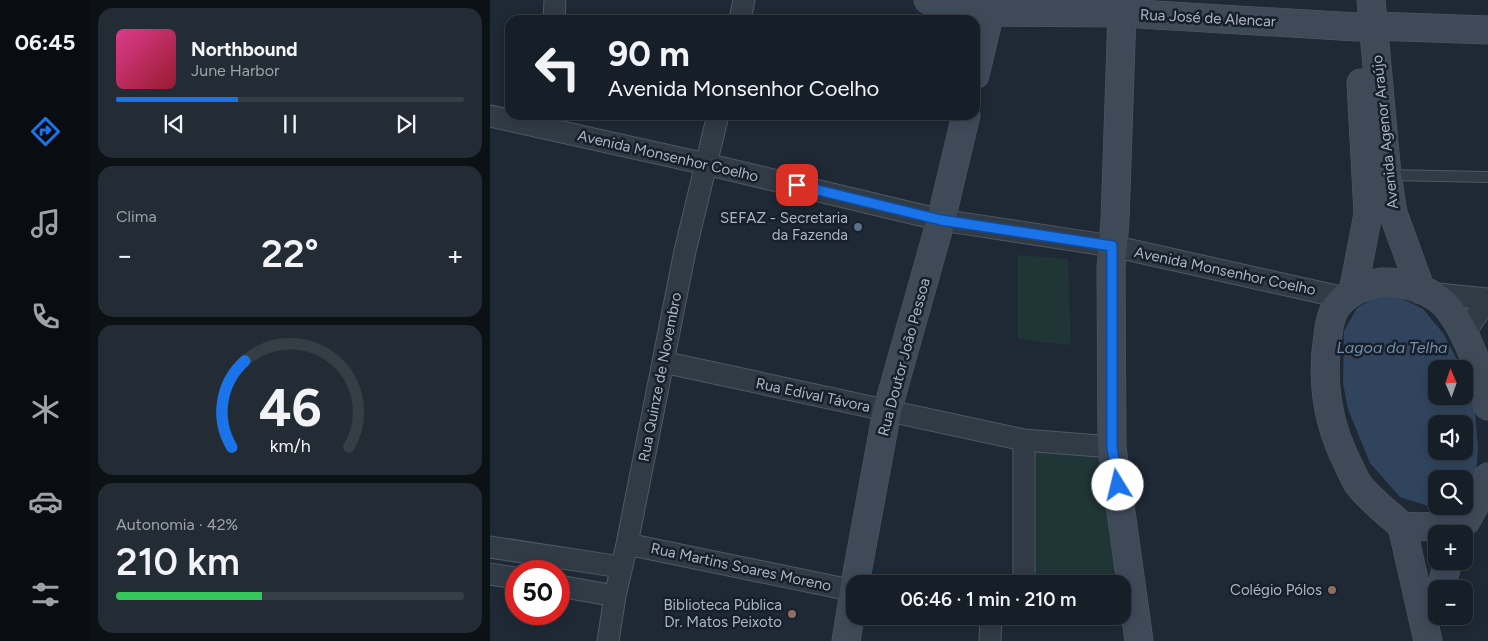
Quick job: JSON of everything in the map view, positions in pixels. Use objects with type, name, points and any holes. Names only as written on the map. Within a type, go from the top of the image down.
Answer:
[{"type":"main road","name":"Rua José de Alencar","points":[[928,0],[992,6],[1073,6],[1122,14],[1367,18],[1488,30]]},
{"type":"main road","name":"Avenida Agenor Araújo","points":[[1354,0],[1367,18],[1393,213],[1425,292]]},
{"type":"main road","points":[[980,54],[992,6]]},
{"type":"main road","points":[[1122,14],[1116,221],[1112,246],[1112,447],[1124,523],[1126,575]]},
{"type":"main road","name":"Avenida Agenor Araújo","points":[[1367,18],[1368,214],[1349,295],[1335,308],[1329,328],[1326,349],[1325,386],[1331,421],[1342,452],[1358,484],[1402,526]]},
{"type":"main road","name":"Rua Doutor João Pessoa","points":[[857,575],[887,411],[941,220],[965,120]]},
{"type":"main road","points":[[1349,295],[1372,283],[1405,284],[1425,292],[1447,308],[1464,336],[1478,367],[1488,406]]},
{"type":"main road","points":[[1464,525],[1483,491],[1488,477]]},
{"type":"main road","points":[[1428,528],[1402,526],[1429,641]]},
{"type":"main road","points":[[1131,611],[1139,641]]},
{"type":"main road","name":"Rua Doutor João Pessoa","points":[[846,641],[849,625]]},
{"type":"main road","points":[[1429,641],[1433,625]]},
{"type":"street","points":[[554,15],[555,0]]},
{"type":"street","points":[[741,15],[744,0]]},
{"type":"street","name":"Avenida Monsenhor Coelho","points":[[490,116],[505,118]]},
{"type":"street","name":"Avenida Monsenhor Coelho","points":[[526,120],[553,123],[706,164],[941,220],[1112,246],[1349,295]]},
{"type":"street","name":"Rua Quinze de Novembro","points":[[608,641],[615,596],[685,251],[717,120]]},
{"type":"street","points":[[1425,292],[1488,299]]},
{"type":"street","points":[[1464,336],[1474,319],[1488,305]]},
{"type":"street","name":"Rua Edival Távora","points":[[663,362],[1024,440],[1112,447]]},
{"type":"street","points":[[1024,440],[1024,575]]},
{"type":"street","name":"Rua Martins Soares Moreno","points":[[627,544],[846,586]]},
{"type":"street","points":[[490,547],[621,567]]},
{"type":"street","points":[[490,574],[505,576]]},
{"type":"street","points":[[570,588],[615,596]]},
{"type":"street","points":[[990,641],[991,625]]},
{"type":"lane","points":[[1388,175],[1488,176]]},
{"type":"green space","points":[[1018,255],[1068,259],[1071,345],[1018,339]]},
{"type":"green space","points":[[1028,448],[1098,452],[1117,575],[1030,575]]},
{"type":"water","name":"Lagoa da Telha","points":[[1377,296],[1399,297],[1423,309],[1443,333],[1457,360],[1428,360],[1428,405],[1473,405],[1473,395],[1474,398],[1478,447],[1476,477],[1473,481],[1473,470],[1428,470],[1428,506],[1400,497],[1370,463],[1348,409],[1343,383],[1344,331],[1357,308]]},
{"type":"place","name":"SEFAZ - Secretaria da Fazenda","points":[[858,227]]},
{"type":"place","name":"Colégio Pólos","points":[[1332,590]]},
{"type":"place","name":"Biblioteca Pública Dr. Matos Peixoto","points":[[792,614]]},
{"type":"route","points":[[797,185],[941,220],[1112,246],[1112,447],[1118,485]]}]
